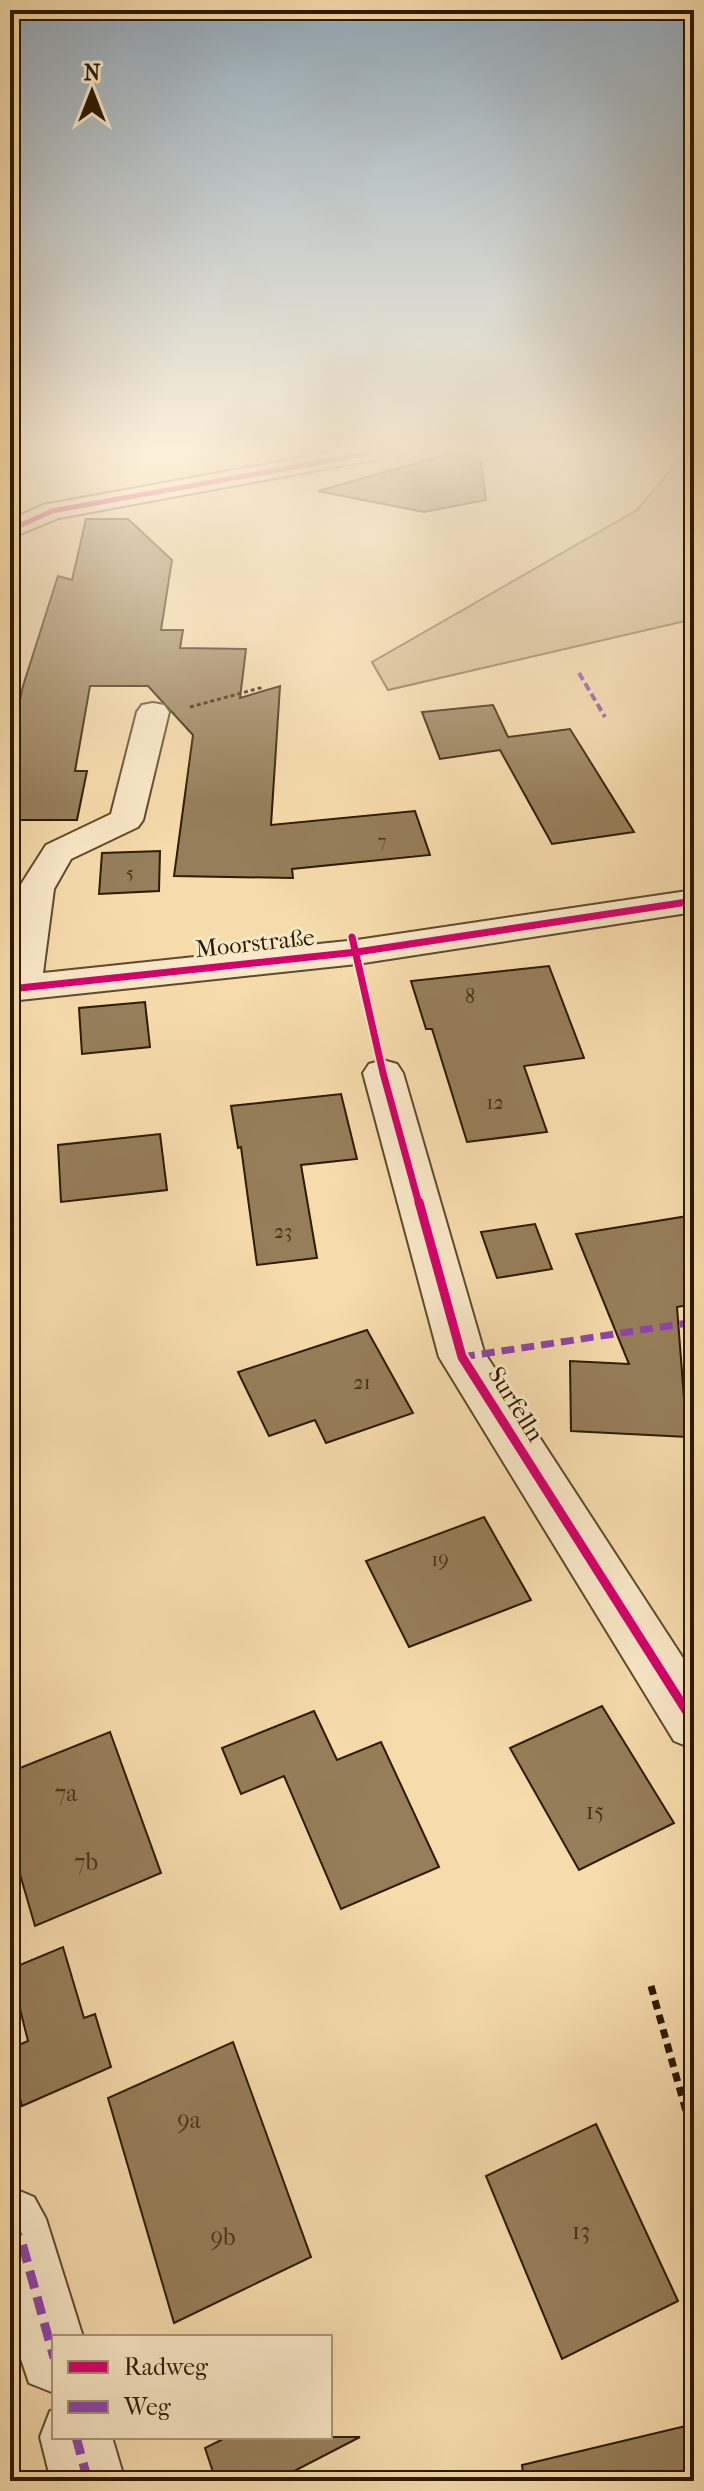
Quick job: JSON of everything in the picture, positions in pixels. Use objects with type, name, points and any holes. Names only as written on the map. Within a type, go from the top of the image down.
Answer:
[{"type":"street","name":"Moorstraße","points":[[153,712],[126,820],[58,852],[36,889],[16,988],[357,952],[694,901]]},
{"type":"street","name":"Surfelln","points":[[383,1073],[462,1357],[694,1723]]},
{"type":"street","points":[[10,2221],[22,2243],[52,2351]]},
{"type":"street","points":[[77,2439],[88,2481]]},
{"type":"path","points":[[189,708],[260,688],[262,691]]},
{"type":"path","points":[[651,1986],[694,2140]]},
{"type":"shaded area","points":[[534,569],[694,569],[694,619],[388,690],[372,662]]},
{"type":"building","points":[[74,569],[171,569],[161,630],[183,630],[180,648],[246,649],[240,698],[280,686],[271,825],[415,811],[430,855],[292,869],[293,878],[174,876],[193,735],[148,686],[90,686],[75,771],[87,771],[77,820],[10,820],[10,748],[23,686],[58,576],[72,580]]},
{"type":"building","points":[[493,705],[508,737],[570,729],[634,832],[552,844],[500,750],[440,759],[422,712]]},
{"type":"building","points":[[160,851],[159,891],[99,894],[102,853]]},
{"type":"building","points":[[549,966],[584,1058],[524,1066],[547,1132],[467,1142],[432,1029],[426,1029],[411,981]]},
{"type":"building","points":[[145,1002],[150,1047],[82,1054],[79,1008]]},
{"type":"building","points":[[341,1094],[357,1159],[301,1165],[317,1258],[257,1265],[241,1147],[238,1148],[231,1106]]},
{"type":"building","points":[[160,1134],[167,1190],[61,1202],[58,1145]]},
{"type":"building","points":[[694,1215],[694,1304],[677,1307],[687,1437],[571,1431],[570,1361],[629,1364],[576,1234]]},
{"type":"building","points":[[535,1224],[552,1269],[497,1278],[481,1232]]},
{"type":"building","points":[[367,1330],[413,1413],[326,1443],[315,1420],[269,1436],[238,1372]]},
{"type":"building","points":[[484,1517],[531,1600],[409,1647],[366,1561]]},
{"type":"building","points":[[602,1706],[674,1823],[579,1870],[510,1748]]},
{"type":"building","points":[[314,1711],[337,1760],[381,1742],[439,1867],[341,1909],[284,1776],[241,1794],[222,1748]]},
{"type":"building","points":[[110,1732],[161,1873],[35,1926],[10,1840],[10,1772]]},
{"type":"building","points":[[63,1947],[84,2018],[95,2014],[111,2067],[22,2106],[10,2049],[28,2041],[10,1969]]},
{"type":"building","points":[[233,2042],[311,2257],[174,2323],[108,2098]]},
{"type":"building","points":[[596,2124],[678,2301],[562,2359],[486,2176]]},
{"type":"building","points":[[694,2424],[694,2481],[524,2481],[522,2465]]},
{"type":"building","points":[[360,2437],[275,2481],[216,2481],[205,2448],[223,2439]]},
{"type":"marked path","points":[[579,673],[605,717]]},
{"type":"marked path","points":[[462,1357],[694,1322]]},
{"type":"marked path","points":[[10,2221],[22,2243],[52,2351]]},
{"type":"marked path","points":[[77,2439],[88,2481]]},
{"type":"cycle path","points":[[10,989],[357,952],[694,901]]},
{"type":"cycle path","points":[[352,937],[383,1073],[462,1357],[694,1723]]}]
